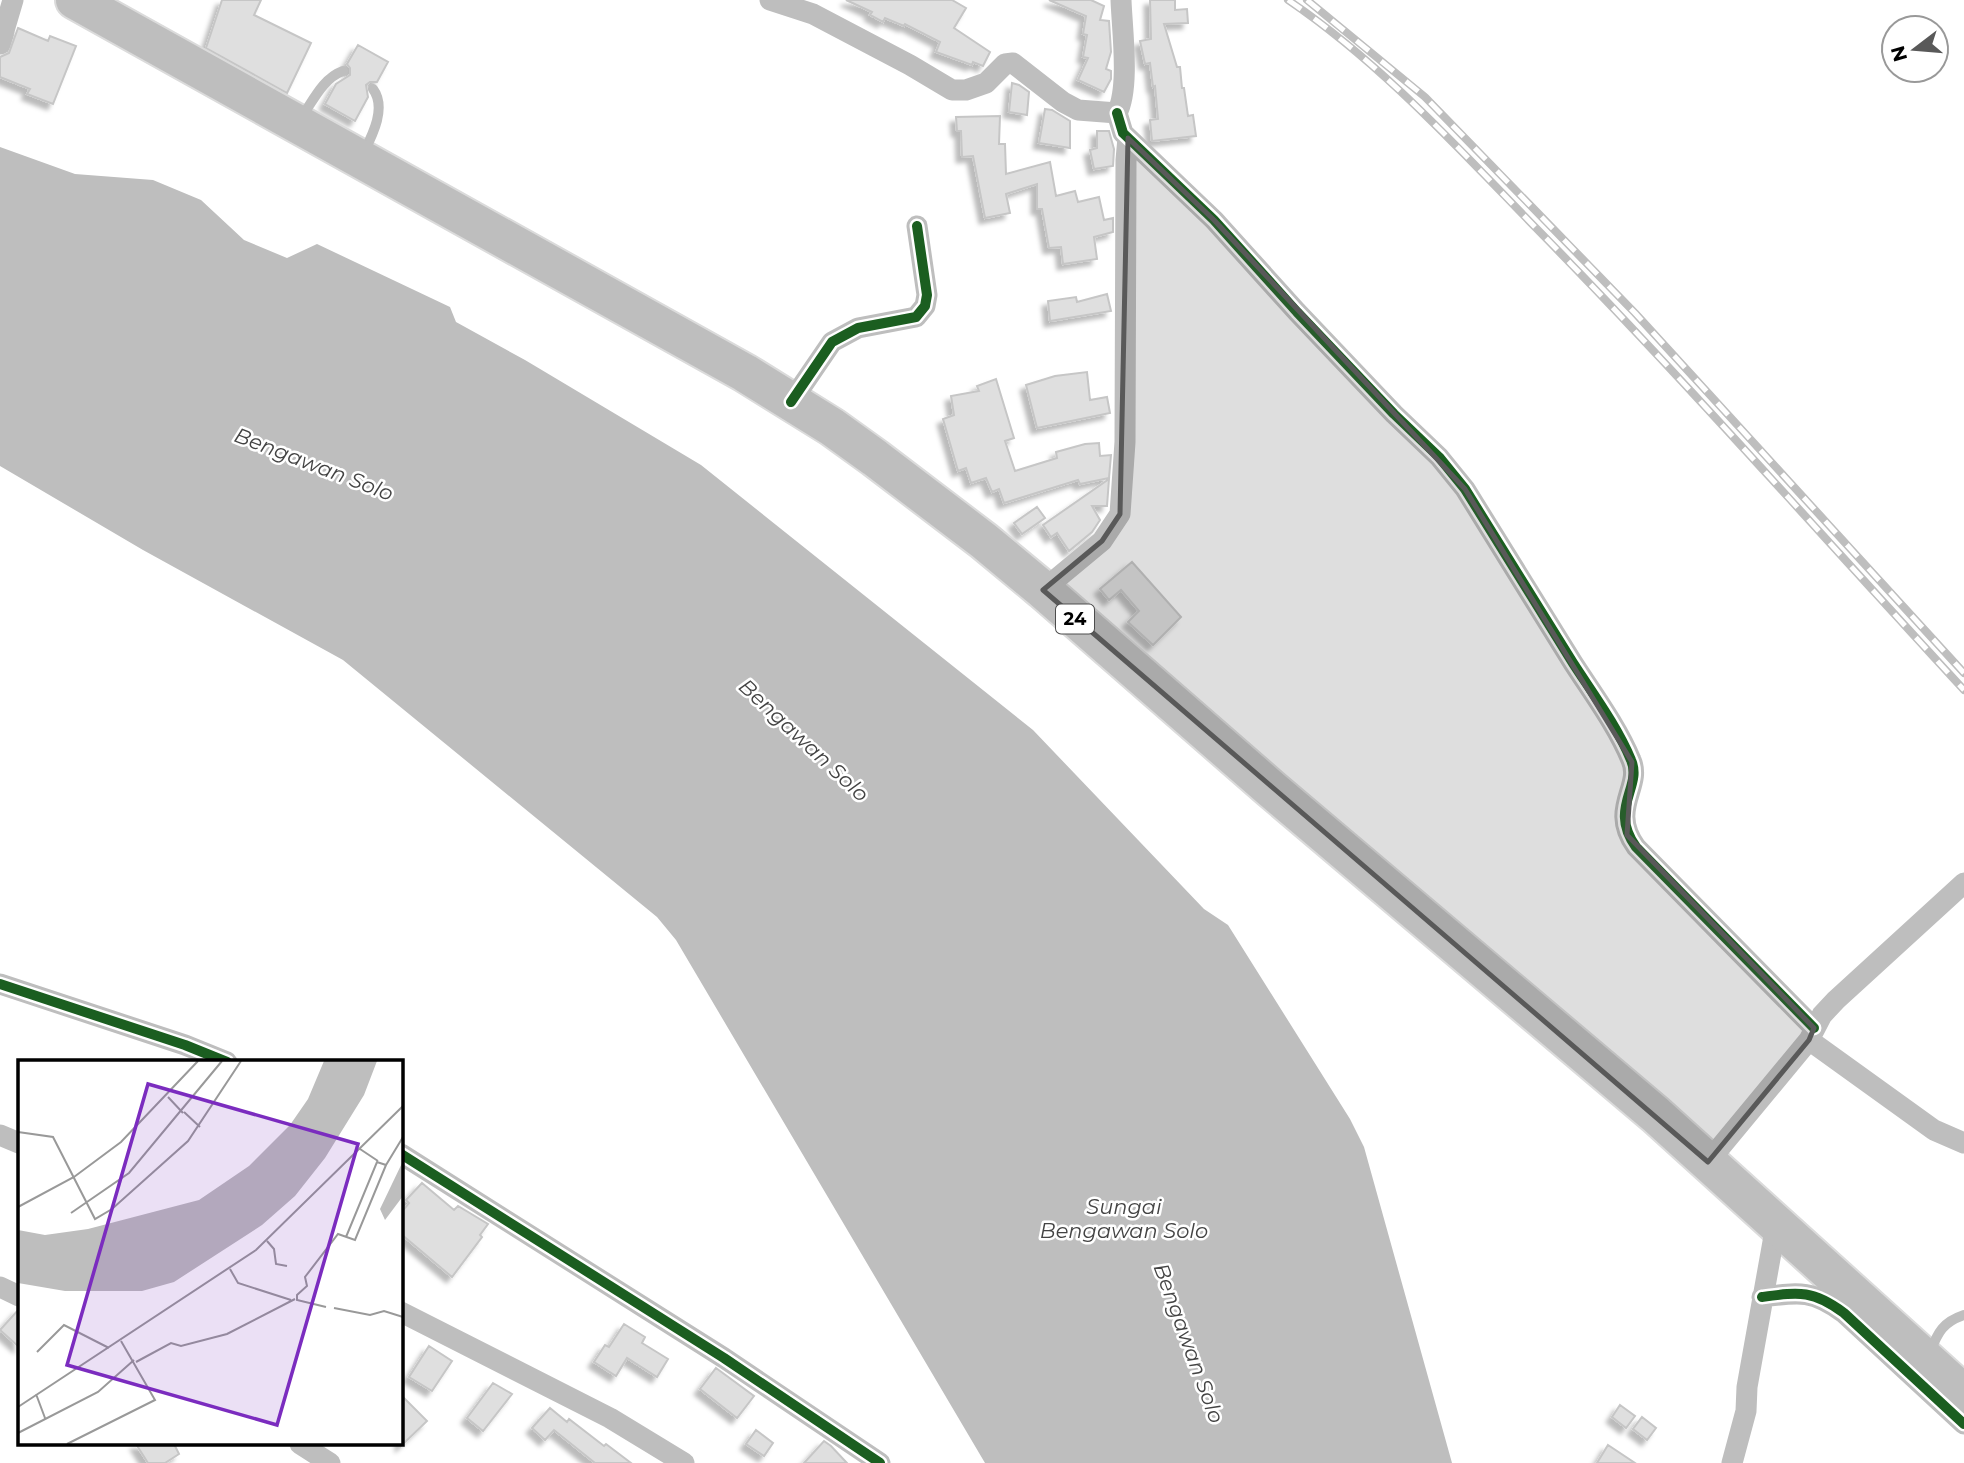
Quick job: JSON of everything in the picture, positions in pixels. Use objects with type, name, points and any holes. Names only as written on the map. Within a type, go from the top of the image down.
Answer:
[{"type":"highway","name":"24","points":[[75,0],[745,373],[832,427],[875,458],[1043,590],[1271,789],[1578,1047],[1964,1394]]},
{"type":"street","points":[[0,44],[13,0]]},
{"type":"street","points":[[770,0],[813,13],[952,90],[966,90],[986,83],[1005,64],[1013,63],[1077,110],[1117,113]]},
{"type":"street","points":[[1121,0],[1123,84],[1122,103],[1117,113],[1121,129],[1214,220],[1465,489],[1632,762],[1633,771],[1624,824],[1627,835],[1811,1034],[1934,1130],[1964,1143]]},
{"type":"street","points":[[1043,590],[1102,541],[1120,514],[1125,442],[1128,138]]},
{"type":"street","points":[[791,402],[832,342],[858,328],[916,317],[925,306],[927,295],[917,226]]},
{"type":"street","points":[[1708,1162],[1836,1000],[1964,883]]},
{"type":"street","points":[[0,984],[181,1054],[216,1060]]},
{"type":"street","points":[[0,1135],[18,1143]]},
{"type":"street","points":[[402,1155],[724,1358],[880,1463]]},
{"type":"street","points":[[1732,1463],[1746,1411],[1747,1387],[1776,1225]]},
{"type":"street","points":[[0,1287],[18,1296]]},
{"type":"street","points":[[1762,1297],[1794,1292],[1823,1297],[1844,1313],[1964,1424]]},
{"type":"street","points":[[402,1313],[610,1418],[684,1463]]},
{"type":"street","points":[[303,1446],[330,1463]]},
{"type":"lane","points":[[297,123],[333,74],[344,71]]},
{"type":"lane","points":[[360,160],[374,133],[377,94],[373,89]]},
{"type":"lane","points":[[1927,1360],[1940,1328],[1964,1315]]},
{"type":"highlighted area","points":[[1128,138],[1214,220],[1465,489],[1632,762],[1627,835],[1814,1028],[1809,1040],[1708,1162],[1043,590],[1102,541],[1120,514]]},
{"type":"water","name":"Sungai Bengawan Solo","points":[[0,147],[75,174],[153,180],[201,200],[244,240],[287,258],[317,244],[450,307],[456,322],[701,465],[1033,730],[1204,909],[1228,925],[1350,1119],[1364,1147],[1452,1463],[985,1463],[676,940],[657,917],[343,660],[143,550],[0,466]]},
{"type":"building","points":[[222,0],[261,0],[254,15],[311,43],[287,93],[206,48]]},
{"type":"building","points":[[846,0],[952,0],[966,8],[954,28],[990,52],[983,66],[973,62],[972,65],[936,52],[940,42],[905,24],[904,26],[885,18],[883,22],[870,15],[872,12]]},
{"type":"building","points":[[1049,0],[1091,0],[1104,6],[1100,20],[1109,21],[1111,52],[1106,69],[1111,71],[1111,79],[1104,92],[1078,80],[1088,58],[1083,57],[1087,35],[1083,34],[1086,16]]},
{"type":"building","points":[[1150,0],[1175,0],[1175,10],[1187,9],[1188,23],[1164,24],[1177,67],[1180,67],[1188,116],[1193,115],[1196,136],[1152,141],[1150,120],[1158,119],[1155,86],[1153,87],[1150,63],[1145,64],[1140,41],[1151,39]]},
{"type":"building","points":[[18,28],[48,41],[50,36],[76,46],[53,104],[27,94],[30,89],[0,77],[0,57],[9,53]]},
{"type":"building","points":[[358,45],[388,62],[377,82],[366,85],[368,97],[355,121],[325,104],[336,84],[350,75],[347,64]]},
{"type":"building","points":[[1012,83],[1029,92],[1027,115],[1009,112]]},
{"type":"building","points":[[1045,109],[1052,110],[1070,121],[1070,148],[1039,143]]},
{"type":"building","points":[[1000,116],[999,144],[1005,144],[1006,174],[1050,162],[1056,196],[1075,191],[1078,202],[1099,197],[1104,220],[1113,218],[1113,232],[1094,237],[1097,259],[1063,264],[1061,247],[1049,248],[1042,209],[1037,209],[1037,184],[1006,194],[1010,213],[985,218],[973,156],[962,157],[961,131],[957,131],[956,117]]},
{"type":"building","points":[[1097,131],[1109,131],[1114,149],[1113,166],[1094,169],[1090,150],[1097,148]]},
{"type":"building","points":[[1107,294],[1111,311],[1050,321],[1048,301],[1076,297],[1077,302]]},
{"type":"building","points":[[1087,372],[1090,400],[1107,397],[1110,413],[1037,428],[1026,385],[1055,376]]},
{"type":"building","points":[[996,379],[1014,438],[1005,441],[1015,471],[1057,458],[1056,452],[1099,443],[1100,456],[1111,455],[1109,478],[1080,484],[1078,480],[1004,503],[999,489],[992,492],[986,478],[971,483],[966,468],[958,471],[943,419],[954,415],[951,396],[979,391],[977,386]]},
{"type":"building","points":[[1109,479],[1107,506],[1092,506],[1100,520],[1092,532],[1069,551],[1057,533],[1051,537],[1043,525]]},
{"type":"building","points":[[1037,507],[1045,518],[1022,534],[1014,523]]},
{"type":"building","points":[[1132,562],[1181,617],[1153,645],[1128,622],[1139,611],[1121,590],[1109,600],[1100,589]]},
{"type":"building","points":[[422,1183],[454,1210],[458,1206],[488,1224],[480,1235],[482,1237],[452,1277],[402,1235],[402,1212],[409,1203],[406,1200]]},
{"type":"building","points":[[18,1310],[18,1346],[0,1330]]},
{"type":"building","points":[[624,1324],[645,1337],[642,1343],[668,1359],[657,1377],[627,1358],[616,1376],[594,1362],[605,1345],[609,1347]]},
{"type":"building","points":[[429,1346],[452,1361],[432,1391],[409,1377]]},
{"type":"building","points":[[716,1368],[754,1396],[737,1418],[700,1389]]},
{"type":"building","points":[[493,1383],[512,1394],[483,1431],[467,1418]]},
{"type":"building","points":[[402,1396],[427,1421],[402,1445]]},
{"type":"building","points":[[1620,1405],[1635,1416],[1626,1428],[1612,1417]]},
{"type":"building","points":[[550,1408],[631,1463],[595,1463],[554,1430],[545,1440],[532,1428]]},
{"type":"building","points":[[1642,1417],[1656,1428],[1647,1440],[1633,1429]]},
{"type":"building","points":[[756,1430],[773,1443],[764,1456],[746,1444]]},
{"type":"building","points":[[824,1441],[831,1446],[847,1463],[804,1463]]},
{"type":"building","points":[[1608,1445],[1635,1463],[1597,1463]]},
{"type":"building","points":[[137,1446],[175,1446],[179,1454],[165,1463],[148,1463]]},
{"type":"railway","points":[[1288,0],[1387,79],[1477,167],[1645,342],[1964,690]]},
{"type":"railway","points":[[1307,0],[1425,97],[1635,313],[1964,673]]},
{"type":"cycle path","points":[[1117,113],[1123,133],[1214,220],[1297,312],[1439,457],[1465,489],[1625,747],[1634,770],[1625,821],[1636,847],[1814,1028]]},
{"type":"cycle path","points":[[791,402],[832,342],[858,328],[916,317],[925,306],[927,295],[917,226]]},
{"type":"cycle path","points":[[0,984],[185,1045],[222,1060]]},
{"type":"cycle path","points":[[402,1155],[724,1358],[880,1463]]},
{"type":"cycle path","points":[[1762,1297],[1806,1294],[1833,1306],[1844,1313],[1964,1424]]},
{"type":"water label","name":"Bengawan Solo","points":[[314,464]]},
{"type":"water label","name":"Bengawan Solo","points":[[804,740]]},
{"type":"water label","name":"Bengawan Solo","points":[[1189,1343]]}]
